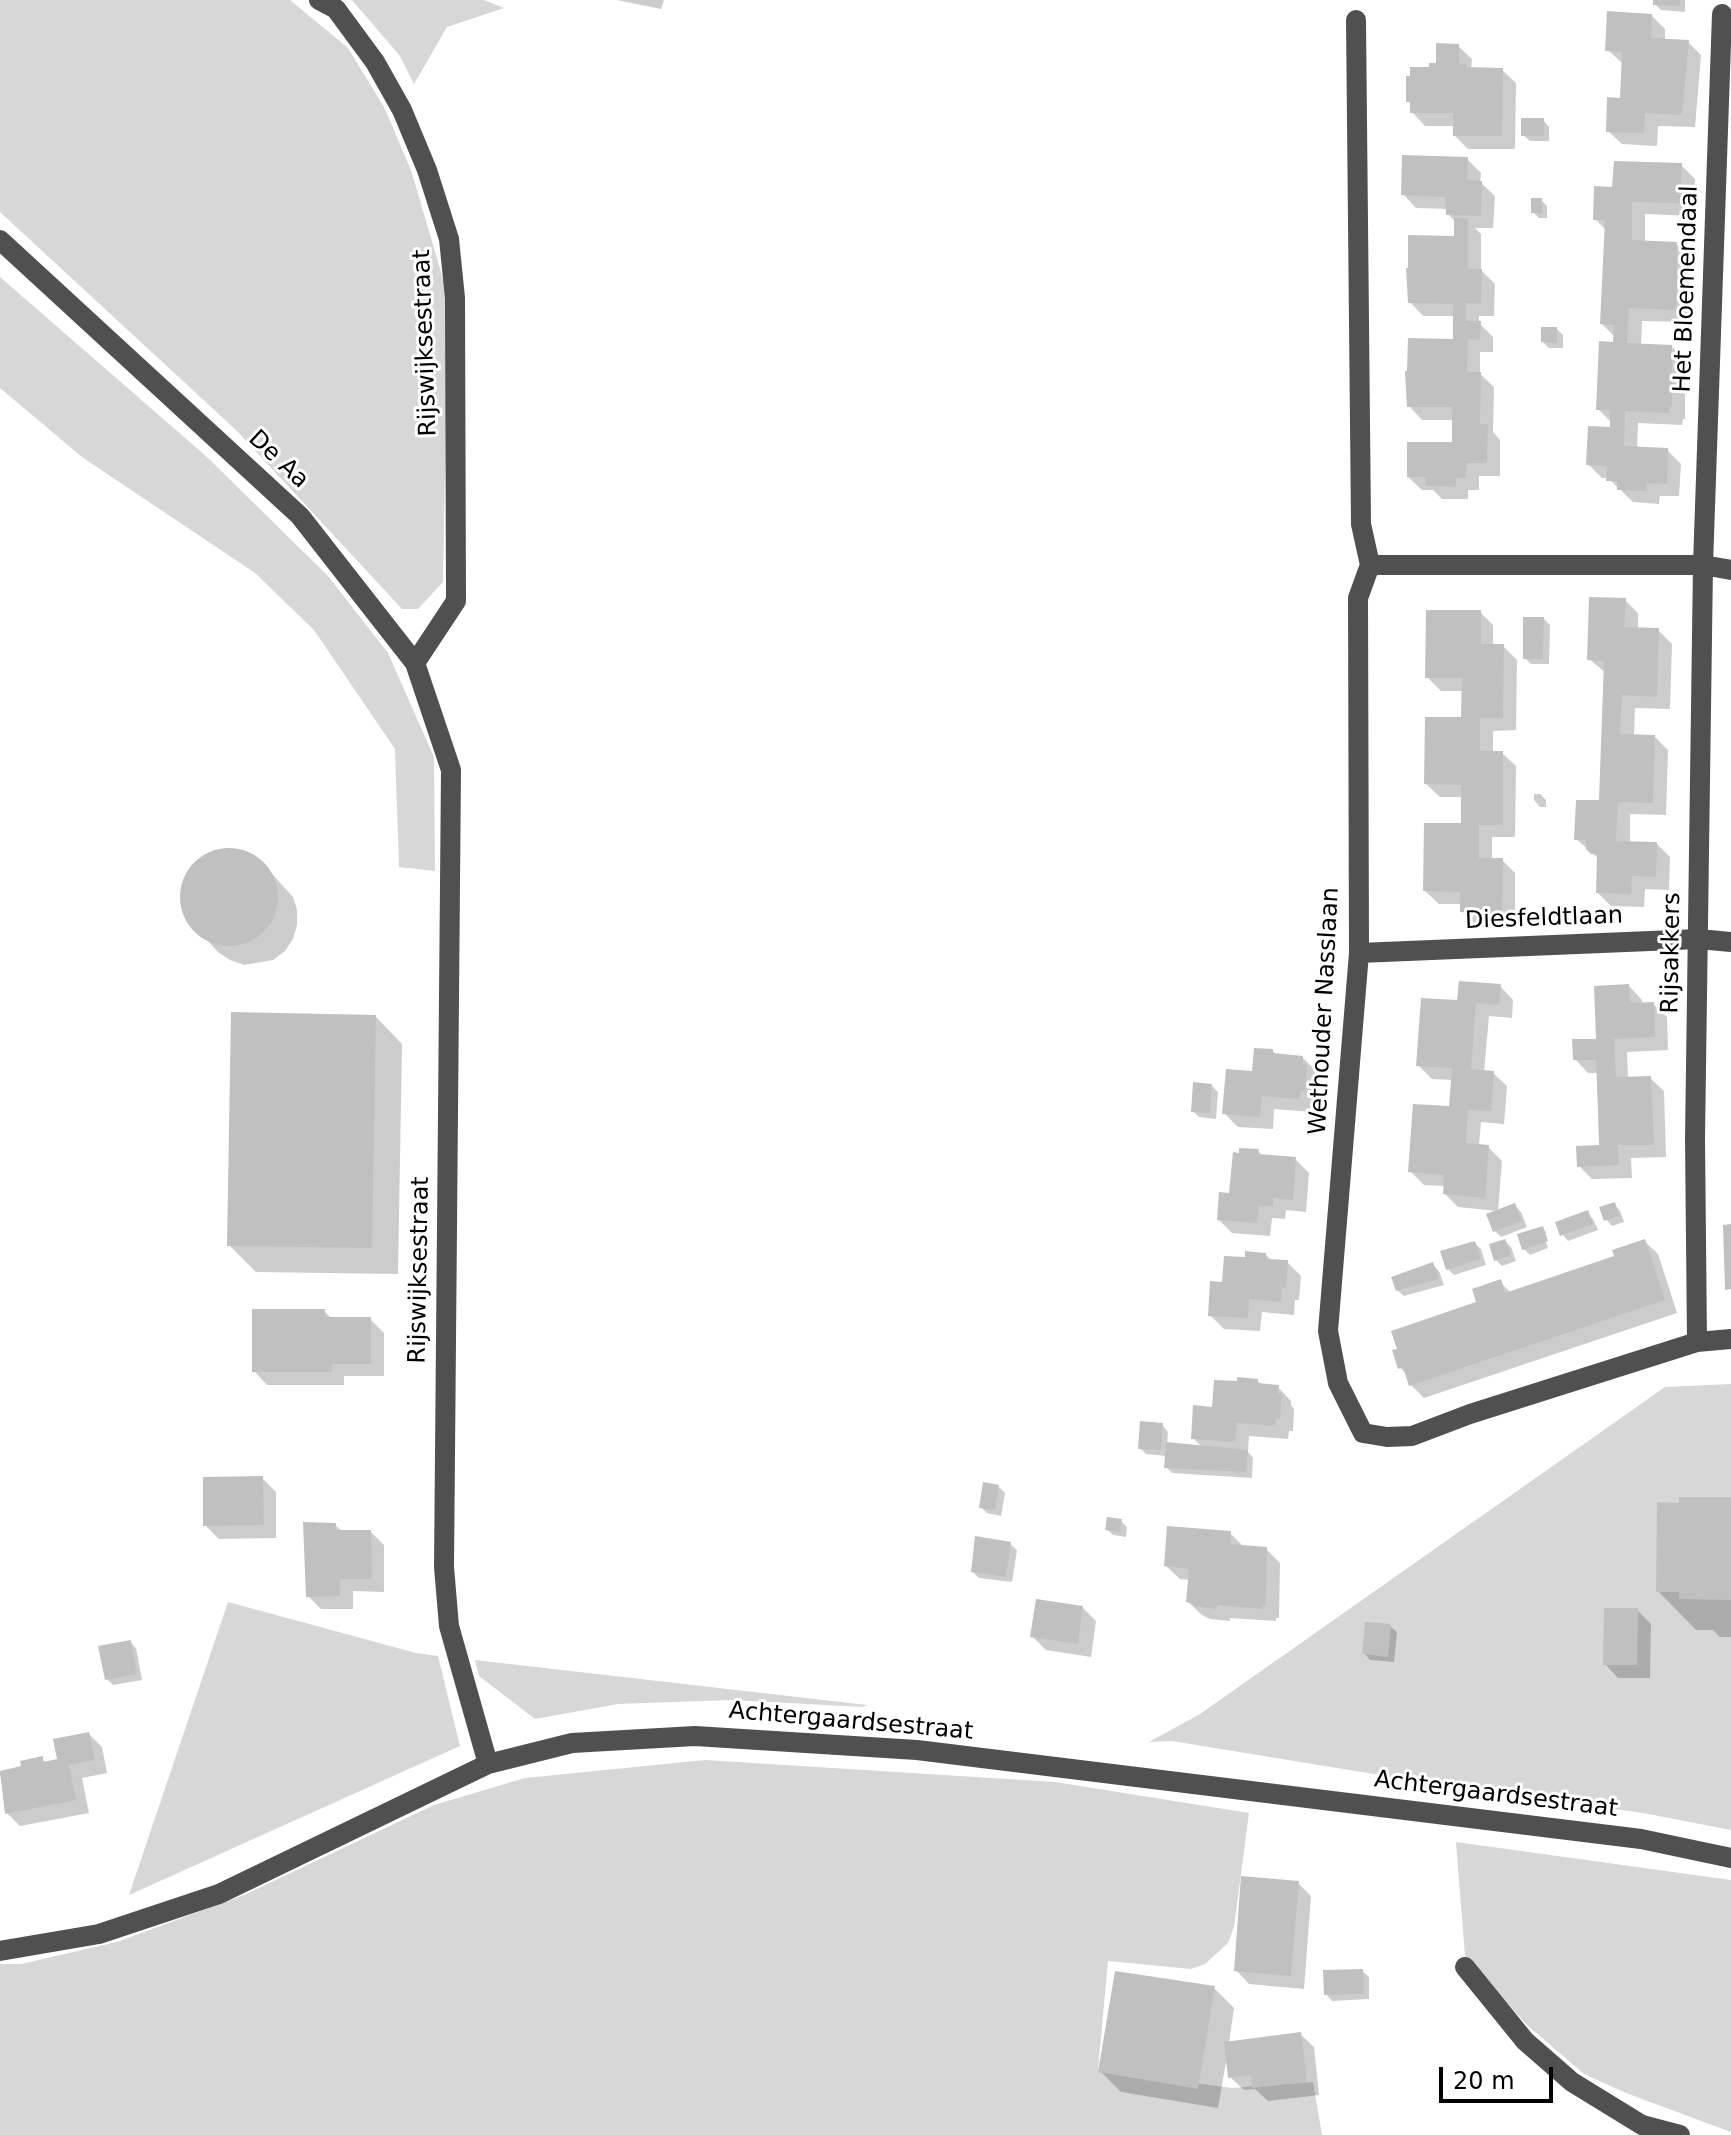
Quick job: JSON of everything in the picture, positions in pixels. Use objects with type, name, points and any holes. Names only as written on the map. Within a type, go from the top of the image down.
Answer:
[{"type":"street","name":"Rijswijksestraat","points":[[319,0],[336,9],[375,62],[402,110],[427,170],[449,239],[455,298],[456,601],[415,663]]},
{"type":"street","name":"Het Bloemendaal","points":[[1703,565],[1722,14]]},
{"type":"street","points":[[1356,20],[1361,524],[1370,565],[1703,565],[1731,570]]},
{"type":"street","name":"De Aa","points":[[0,240],[300,516],[415,663],[451,770]]},
{"type":"street","name":"Wethouder Nasslaan","points":[[1370,565],[1358,598],[1359,953],[1328,1331],[1338,1383],[1363,1433],[1387,1437],[1412,1436],[1470,1414],[1697,1342],[1731,1339]]},
{"type":"street","name":"Rijsakkers","points":[[1697,1342],[1695,1138],[1703,565]]},
{"type":"street","name":"Rijswijksestraat","points":[[451,770],[444,1567],[449,1626],[488,1764]]},
{"type":"street","name":"Diesfeldtlaan","points":[[1359,953],[1699,939],[1731,942]]},
{"type":"street","name":"Achtergaardsestraat","points":[[0,1951],[99,1934],[219,1894],[488,1764],[572,1743],[695,1736],[917,1750],[1641,1839],[1731,1858]]},
{"type":"street","points":[[1465,1967],[1525,2041],[1572,2082],[1642,2125],[1680,2135]]},
{"type":"shaded area","points":[[0,0],[290,0],[348,48],[384,107],[411,170],[448,296],[443,582],[418,609],[402,609],[236,430],[0,212]]},
{"type":"shaded area","points":[[352,0],[484,0],[504,8],[447,27],[414,84],[400,56]]},
{"type":"shaded area","points":[[0,277],[207,457],[328,576],[388,653],[434,757],[435,871],[399,867],[395,749],[314,630],[255,573],[82,457],[0,388]]},
{"type":"shaded area","points":[[1731,1384],[1731,1830],[1643,1813],[1441,1785],[1172,1741],[1149,1742],[1200,1714],[1665,1387]]},
{"type":"shaded area","points":[[228,1602],[416,1653],[438,1656],[460,1746],[129,1895]]},
{"type":"shaded area","points":[[475,1660],[867,1705],[731,1700],[618,1704],[535,1719],[479,1676]]},
{"type":"shaded area","points":[[705,1760],[1055,1782],[1249,1813],[1234,1927],[1228,1943],[1205,1964],[1191,1969],[1108,1961],[1098,2070],[1232,2088],[1313,2082],[1322,2135],[0,2135],[0,1964],[21,1964],[117,1942],[244,1895],[434,1805],[525,1778]]},
{"type":"shaded area","points":[[1456,1842],[1731,1880],[1731,2132],[1584,2074],[1526,2024],[1465,1956]]},
{"type":"building","points":[[1653,0],[1680,0],[1680,6],[1653,5]]},
{"type":"building","points":[[1607,11],[1652,14],[1651,38],[1689,40],[1682,115],[1645,113],[1644,133],[1606,132],[1607,97],[1620,98],[1622,52],[1605,51]]},
{"type":"building","points":[[1436,43],[1459,44],[1459,64],[1466,63],[1466,67],[1503,68],[1502,136],[1453,136],[1453,113],[1410,113],[1410,102],[1406,102],[1406,76],[1410,76],[1410,67],[1429,67],[1429,63],[1436,63]]},
{"type":"building","points":[[1521,118],[1544,118],[1544,136],[1521,136]]},
{"type":"building","points":[[1402,155],[1468,157],[1467,180],[1482,181],[1481,216],[1446,215],[1445,197],[1401,195]]},
{"type":"building","points":[[1614,161],[1682,163],[1680,203],[1632,202],[1632,240],[1677,242],[1677,303],[1674,310],[1629,308],[1627,343],[1672,345],[1672,407],[1669,413],[1625,411],[1624,446],[1668,448],[1667,484],[1647,483],[1646,491],[1617,490],[1617,481],[1606,481],[1607,466],[1586,465],[1588,426],[1610,427],[1610,410],[1596,410],[1599,341],[1613,342],[1614,325],[1600,324],[1605,220],[1593,220],[1594,186],[1612,187]]},
{"type":"building","points":[[1531,198],[1542,198],[1542,213],[1531,213]]},
{"type":"building","points":[[1454,218],[1468,218],[1468,269],[1482,269],[1481,304],[1466,303],[1466,321],[1481,321],[1480,340],[1468,339],[1467,372],[1481,372],[1480,424],[1488,424],[1487,463],[1467,463],[1466,478],[1456,478],[1456,487],[1426,486],[1426,477],[1407,477],[1407,442],[1452,442],[1452,407],[1407,407],[1405,371],[1408,338],[1453,339],[1453,304],[1408,303],[1408,235],[1454,236]]},
{"type":"building","points":[[1541,327],[1557,327],[1557,343],[1541,342]]},
{"type":"building","points":[[1589,597],[1626,598],[1624,627],[1659,628],[1657,697],[1622,695],[1620,734],[1655,735],[1653,803],[1618,802],[1616,841],[1657,842],[1656,877],[1632,876],[1631,894],[1596,893],[1597,854],[1591,854],[1586,849],[1586,840],[1574,840],[1576,800],[1599,800],[1604,661],[1587,660]]},
{"type":"building","points":[[1426,610],[1481,610],[1481,644],[1504,644],[1503,718],[1480,718],[1480,751],[1503,751],[1503,825],[1479,825],[1479,858],[1503,858],[1502,912],[1460,912],[1460,892],[1423,891],[1424,823],[1461,823],[1461,785],[1424,784],[1425,717],[1461,717],[1462,678],[1425,678]]},
{"type":"building","points":[[1523,617],[1544,617],[1543,659],[1523,659]]},
{"type":"building","points":[[229,848],[248,852],[263,863],[274,878],[278,897],[274,916],[263,931],[248,942],[229,946],[210,942],[195,931],[184,916],[180,897],[184,878],[195,863],[210,852]]},
{"type":"building","points":[[1459,981],[1501,984],[1499,1005],[1476,1003],[1471,1069],[1494,1071],[1491,1111],[1468,1110],[1466,1143],[1489,1145],[1485,1198],[1443,1194],[1444,1175],[1408,1172],[1413,1104],[1449,1106],[1452,1068],[1416,1066],[1421,998],[1457,1000]]},
{"type":"building","points":[[1629,984],[1630,1003],[1654,1002],[1655,1037],[1614,1039],[1616,1077],[1651,1076],[1654,1145],[1618,1145],[1619,1165],[1577,1167],[1576,1146],[1599,1145],[1598,1111],[1596,1060],[1573,1060],[1572,1039],[1596,1039],[1594,986]]},
{"type":"building","points":[[231,1012],[376,1015],[372,1248],[227,1246]]},
{"type":"building","points":[[1254,1048],[1303,1056],[1303,1065],[1307,1065],[1305,1090],[1301,1090],[1300,1099],[1262,1096],[1260,1117],[1222,1114],[1226,1069],[1252,1071]]},
{"type":"building","points":[[1193,1082],[1212,1084],[1210,1113],[1191,1112]]},
{"type":"building","points":[[1239,1148],[1259,1149],[1258,1154],[1296,1157],[1293,1200],[1273,1198],[1273,1206],[1259,1206],[1257,1223],[1217,1220],[1219,1192],[1229,1193],[1233,1152],[1239,1153]]},
{"type":"building","points":[[1615,1202],[1619,1216],[1604,1221],[1599,1207]]},
{"type":"building","points":[[1515,1203],[1522,1221],[1493,1232],[1486,1214]]},
{"type":"building","points":[[1588,1210],[1593,1224],[1560,1236],[1555,1222]]},
{"type":"building","points":[[1731,1224],[1731,1289],[1725,1290],[1723,1225]]},
{"type":"building","points":[[1543,1226],[1548,1241],[1522,1250],[1517,1234]]},
{"type":"building","points":[[1505,1239],[1511,1255],[1494,1261],[1489,1244]]},
{"type":"building","points":[[1645,1239],[1665,1300],[1409,1386],[1403,1367],[1398,1369],[1392,1350],[1397,1349],[1391,1331],[1476,1302],[1472,1289],[1501,1279],[1505,1293],[1614,1256],[1612,1250]]},
{"type":"building","points":[[1475,1241],[1481,1259],[1446,1270],[1440,1251]]},
{"type":"building","points":[[1245,1251],[1266,1253],[1266,1259],[1288,1260],[1286,1288],[1282,1287],[1281,1302],[1249,1299],[1248,1318],[1208,1316],[1210,1281],[1222,1282],[1224,1256],[1245,1257]]},
{"type":"building","points":[[1433,1262],[1439,1279],[1396,1291],[1391,1277]]},
{"type":"building","points":[[252,1309],[325,1309],[325,1317],[371,1317],[371,1364],[332,1364],[332,1372],[252,1372]]},
{"type":"building","points":[[1237,1377],[1279,1385],[1278,1393],[1282,1394],[1280,1419],[1276,1418],[1275,1426],[1237,1423],[1235,1442],[1191,1439],[1193,1405],[1212,1407],[1214,1380],[1237,1381]]},
{"type":"building","points":[[1140,1421],[1163,1423],[1161,1450],[1138,1449]]},
{"type":"building","points":[[1166,1442],[1248,1450],[1246,1472],[1164,1468]]},
{"type":"building","points":[[263,1476],[264,1525],[203,1526],[203,1477]]},
{"type":"building","points":[[983,1482],[999,1485],[995,1510],[979,1508]]},
{"type":"building","points":[[1679,1497],[1731,1497],[1731,1600],[1679,1599],[1679,1592],[1656,1592],[1657,1502],[1679,1503]]},
{"type":"building","points":[[1107,1517],[1122,1519],[1120,1532],[1105,1530]]},
{"type":"building","points":[[303,1522],[336,1523],[336,1530],[371,1530],[372,1579],[340,1579],[340,1596],[306,1597]]},
{"type":"building","points":[[1167,1526],[1231,1531],[1230,1544],[1267,1547],[1266,1605],[1263,1609],[1217,1605],[1217,1609],[1186,1602],[1189,1569],[1164,1566]]},
{"type":"building","points":[[975,1536],[1011,1542],[1006,1577],[971,1572]]},
{"type":"building","points":[[1036,1599],[1083,1606],[1078,1644],[1030,1637]]},
{"type":"building","points":[[1604,1608],[1638,1608],[1637,1665],[1603,1665]]},
{"type":"building","points":[[1365,1622],[1391,1624],[1388,1657],[1362,1654]]},
{"type":"building","points":[[131,1640],[137,1674],[105,1680],[98,1646]]},
{"type":"building","points":[[89,1732],[95,1760],[69,1765],[76,1800],[5,1814],[0,1771],[21,1766],[20,1761],[43,1756],[43,1762],[57,1759],[53,1739]]},
{"type":"building","points":[[1241,1876],[1299,1881],[1291,1976],[1234,1971]]},
{"type":"building","points":[[1363,1969],[1364,1994],[1324,1995],[1323,1970]]},
{"type":"building","points":[[1115,1971],[1215,1986],[1198,2089],[1098,2072]]},
{"type":"building","points":[[1301,2032],[1307,2082],[1252,2088],[1251,2075],[1228,2078],[1224,2042]]}]
